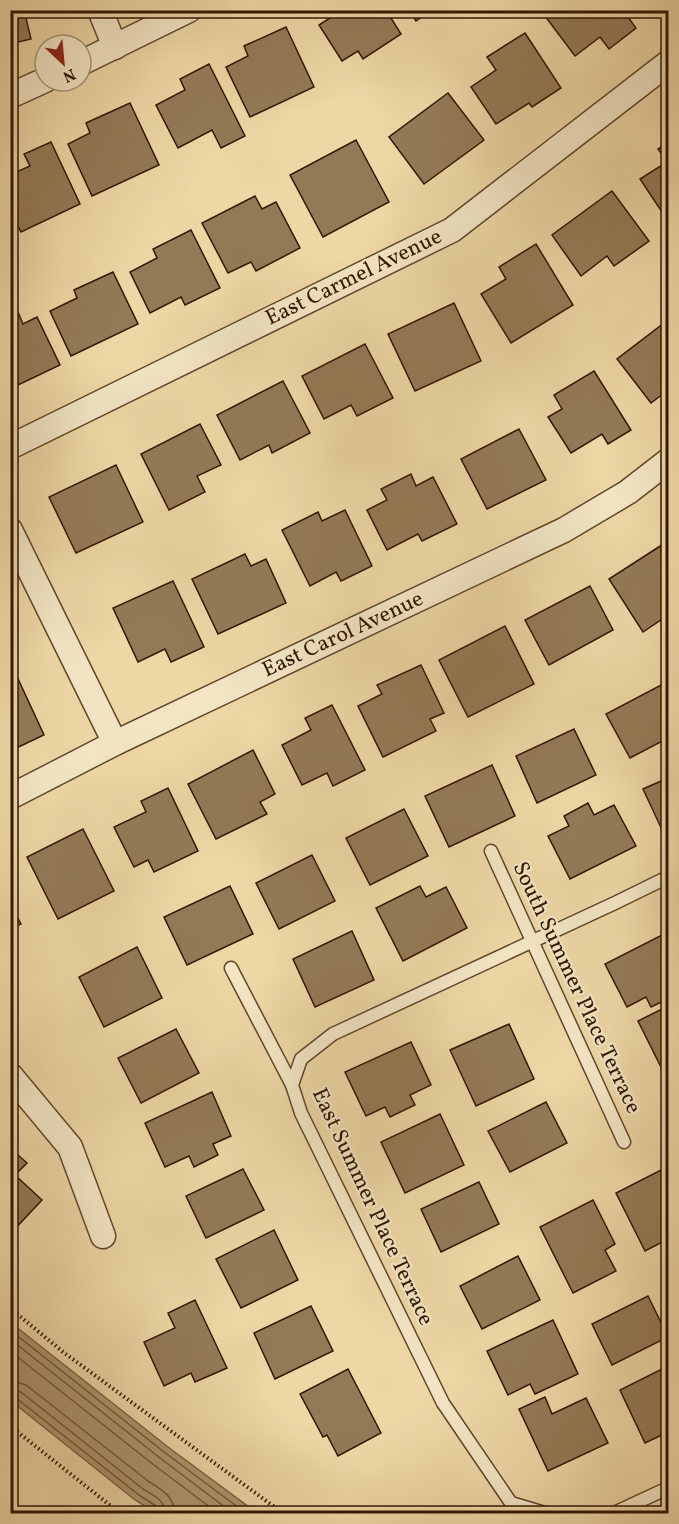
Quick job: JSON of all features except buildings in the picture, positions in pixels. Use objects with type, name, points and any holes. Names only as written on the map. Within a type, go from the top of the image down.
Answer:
[{"type":"street","points":[[100,10],[115,47]]},
{"type":"street","points":[[93,57],[189,10]]},
{"type":"street","name":"East Carmel Avenue","points":[[10,447],[452,230],[669,63]]},
{"type":"street","points":[[10,96],[33,85]]},
{"type":"street","name":"East Carol Avenue","points":[[10,797],[115,743],[564,530],[628,492],[669,461]]},
{"type":"street","points":[[10,530],[115,743]]},
{"type":"street","points":[[10,1075],[70,1147],[102,1236]]},
{"type":"lane","name":"South Summer Place Terrace","points":[[491,851],[624,1142]]},
{"type":"lane","name":"East Summer Place Terrace","points":[[548,1514],[511,1503],[443,1403],[301,1113],[292,1085],[301,1059],[333,1034],[669,877]]},
{"type":"lane","points":[[231,968],[292,1085]]},
{"type":"lane","points":[[612,1514],[669,1488]]},
{"type":"path","points":[[10,1308],[82,1366],[284,1514]]},
{"type":"path","points":[[10,1426],[121,1514]]},
{"type":"water","points":[[10,1322],[168,1447],[257,1513],[156,1513],[135,1500],[11,1401]]}]
